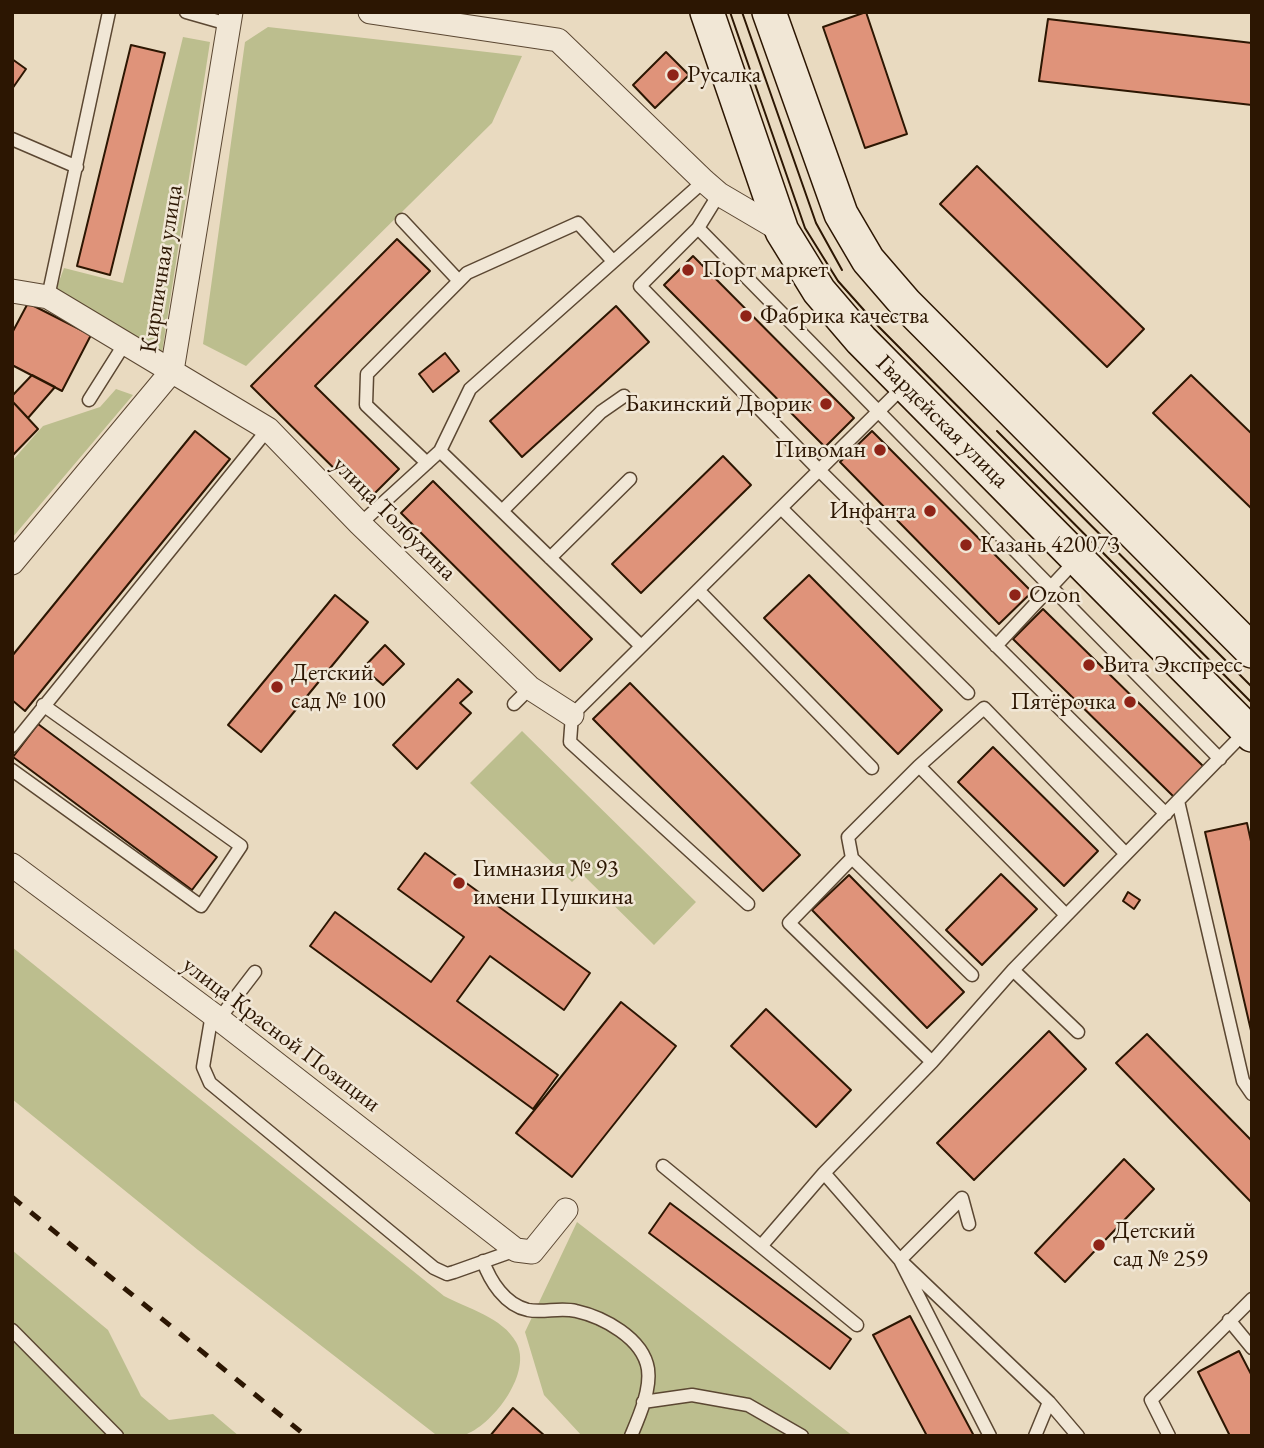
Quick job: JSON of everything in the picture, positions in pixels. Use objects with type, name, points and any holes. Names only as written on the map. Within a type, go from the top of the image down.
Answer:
[{"type":"main road","name":"Гвардейская улица","points":[[707,12],[782,232],[819,291],[860,340],[1250,733]]},
{"type":"main road","points":[[769,12],[841,214],[868,260],[906,304],[1252,651]]},
{"type":"street","points":[[370,12],[478,20],[558,40],[711,187],[782,232]]},
{"type":"street","name":"Кирпичная улица","points":[[12,563],[172,370],[225,16]]},
{"type":"street","points":[[12,291],[48,297]]},
{"type":"street","name":"улица Толбухина","points":[[48,297],[268,429],[522,696],[572,715]]},
{"type":"street","name":"улица Красной Позиции","points":[[12,865],[215,1017],[516,1250]]},
{"type":"street","points":[[516,1250],[532,1251],[566,1210]]},
{"type":"lane","points":[[48,297],[109,12]]},
{"type":"lane","points":[[186,12],[225,16]]},
{"type":"lane","points":[[12,139],[77,167]]},
{"type":"lane","points":[[711,187],[698,228],[640,286],[819,470],[1166,814]]},
{"type":"lane","points":[[360,524],[440,451],[470,389],[612,260],[711,187]]},
{"type":"lane","points":[[402,220],[459,281]]},
{"type":"lane","points":[[427,463],[366,405],[368,374],[467,273],[578,223],[612,260]]},
{"type":"lane","points":[[698,228],[1220,759]]},
{"type":"lane","points":[[89,400],[125,343]]},
{"type":"lane","points":[[748,904],[570,742],[572,715],[905,384]]},
{"type":"lane","points":[[502,511],[601,412],[624,396]]},
{"type":"lane","points":[[12,746],[268,429]]},
{"type":"lane","points":[[440,451],[641,646]]},
{"type":"lane","points":[[550,558],[630,478]]},
{"type":"lane","points":[[780,508],[968,693]]},
{"type":"lane","points":[[996,646],[1077,558]]},
{"type":"lane","points":[[698,590],[872,768]]},
{"type":"lane","points":[[12,770],[201,906],[241,846],[43,705]]},
{"type":"lane","points":[[972,975],[852,858],[848,838],[919,766],[984,708],[1126,854]]},
{"type":"lane","points":[[762,1245],[824,1173],[932,1062],[1013,970],[1220,759],[1250,733]]},
{"type":"lane","points":[[919,766],[1066,915]]},
{"type":"lane","points":[[1178,801],[1243,1081],[1252,1094]]},
{"type":"lane","points":[[852,858],[789,923],[932,1062]]},
{"type":"lane","points":[[1013,970],[1078,1032]]},
{"type":"lane","points":[[255,972],[215,1017],[203,1067],[210,1083],[434,1268],[447,1274],[516,1250]]},
{"type":"lane","points":[[663,1166],[857,1325]]},
{"type":"lane","points":[[824,1173],[900,1260],[1049,1402],[1078,1436]]},
{"type":"lane","points":[[900,1260],[962,1198],[969,1224]]},
{"type":"lane","points":[[900,1260],[990,1436]]},
{"type":"lane","points":[[483,1261],[490,1280],[508,1299],[528,1310],[560,1308],[578,1311],[607,1321],[634,1344],[648,1368],[643,1402],[631,1436]]},
{"type":"lane","points":[[1169,1436],[1151,1399],[1252,1299]]},
{"type":"lane","points":[[1229,1320],[1252,1348]]},
{"type":"lane","points":[[12,1331],[117,1436]]},
{"type":"lane","points":[[643,1402],[692,1395],[748,1405],[803,1436]]},
{"type":"lane","points":[[1035,1436],[1049,1402]]},
{"type":"green space","points":[[268,27],[522,56],[492,123],[246,366],[203,344],[245,42]]},
{"type":"green space","points":[[183,37],[210,42],[161,359],[54,295],[64,268],[123,283]]},
{"type":"green space","points":[[116,389],[133,395],[12,538],[12,461],[43,426],[100,407]]},
{"type":"green space","points":[[522,731],[696,902],[654,945],[581,873],[572,882],[470,783]]},
{"type":"green space","points":[[12,947],[444,1296],[502,1326],[516,1342],[520,1354],[515,1381],[499,1408],[478,1428],[463,1435],[435,1434],[198,1250],[12,1099]]},
{"type":"green space","points":[[577,1222],[853,1436],[582,1436],[544,1395],[525,1332]]},
{"type":"green space","points":[[12,1250],[108,1330],[141,1396],[169,1420],[213,1414],[239,1436],[12,1436]]},
{"type":"building","points":[[866,12],[907,134],[865,148],[823,27]]},
{"type":"building","points":[[1048,19],[1252,43],[1252,105],[1039,81]]},
{"type":"building","points":[[131,45],[165,53],[110,275],[77,266]]},
{"type":"building","points":[[666,52],[689,75],[655,108],[633,85]]},
{"type":"building","points":[[12,59],[26,69],[12,89]]},
{"type":"building","points":[[977,166],[1144,329],[1107,367],[940,204]]},
{"type":"building","points":[[397,239],[430,271],[315,386],[399,469],[367,501],[251,386]]},
{"type":"building","points":[[693,256],[854,418],[825,447],[664,285]]},
{"type":"building","points":[[28,303],[91,335],[62,391],[12,365],[12,333]]},
{"type":"building","points":[[616,306],[649,342],[522,457],[490,421]]},
{"type":"building","points":[[445,353],[459,371],[433,392],[419,374]]},
{"type":"building","points":[[32,375],[55,387],[28,418],[12,401],[12,396]]},
{"type":"building","points":[[1191,375],[1252,434],[1252,509],[1153,413]]},
{"type":"building","points":[[12,401],[38,429],[12,456]]},
{"type":"building","points":[[195,431],[230,459],[25,711],[12,700],[12,656]]},
{"type":"building","points":[[872,431],[1032,592],[999,624],[840,462]]},
{"type":"building","points":[[723,456],[751,485],[641,593],[612,564]]},
{"type":"building","points":[[433,481],[592,639],[560,671],[401,513]]},
{"type":"building","points":[[809,575],[942,710],[898,754],[764,618]]},
{"type":"building","points":[[335,595],[368,622],[261,752],[228,725]]},
{"type":"building","points":[[1043,609],[1204,767],[1174,797],[1013,639]]},
{"type":"building","points":[[385,645],[404,664],[383,685],[363,668]]},
{"type":"building","points":[[458,679],[472,692],[460,703],[471,713],[417,769],[393,745]]},
{"type":"building","points":[[630,683],[800,855],[763,891],[593,719]]},
{"type":"building","points":[[38,724],[217,857],[192,890],[13,757]]},
{"type":"building","points":[[993,747],[1098,851],[1064,886],[958,782]]},
{"type":"building","points":[[1247,823],[1252,846],[1252,1035],[1205,832]]},
{"type":"building","points":[[425,853],[590,973],[564,1010],[490,956],[457,1001],[558,1075],[533,1109],[310,946],[335,912],[431,982],[464,937],[398,889]]},
{"type":"building","points":[[1001,874],[1037,909],[982,965],[946,930]]},
{"type":"building","points":[[849,875],[964,992],[927,1028],[812,910]]},
{"type":"building","points":[[1128,892],[1140,900],[1134,909],[1123,901]]},
{"type":"building","points":[[621,1002],[676,1046],[572,1177],[516,1133]]},
{"type":"building","points":[[766,1009],[851,1090],[816,1127],[731,1046]]},
{"type":"building","points":[[1049,1031],[1086,1069],[974,1180],[937,1143]]},
{"type":"building","points":[[1147,1034],[1252,1141],[1252,1203],[1116,1063]]},
{"type":"building","points":[[1124,1159],[1154,1189],[1065,1282],[1035,1253]]},
{"type":"building","points":[[670,1203],[851,1339],[830,1369],[649,1233]]},
{"type":"building","points":[[910,1316],[974,1436],[927,1436],[873,1335]]},
{"type":"building","points":[[1239,1351],[1252,1376],[1252,1436],[1230,1436],[1198,1372]]},
{"type":"building","points":[[513,1408],[545,1436],[490,1436]]},
{"type":"tram line","points":[[730,12],[805,228],[838,281],[879,327],[1252,703]]},
{"type":"tram line","points":[[742,12],[816,223],[842,270]]},
{"type":"tram line","points":[[997,431],[1252,687]]},
{"type":"railway","points":[[12,1197],[306,1436]]},
{"type":"place","name":"Русалка","points":[[673,75]]},
{"type":"place","name":"Порт маркет","points":[[688,270]]},
{"type":"place","name":"Фабрика качества","points":[[746,316]]},
{"type":"place","name":"Бакинский Дворик","points":[[826,404]]},
{"type":"place","name":"Пивоман","points":[[880,450]]},
{"type":"place","name":"Инфанта","points":[[930,511]]},
{"type":"place","name":"Казань 420073","points":[[966,545]]},
{"type":"place","name":"Ozon","points":[[1015,595]]},
{"type":"place","name":"Вита Экспресс","points":[[1089,665]]},
{"type":"place","name":"Детский сад № 100","points":[[277,687]]},
{"type":"place","name":"Пятёрочка","points":[[1130,702]]},
{"type":"place","name":"Гимназия № 93 имени Пушкина","points":[[459,883]]},
{"type":"place","name":"Детский сад № 259","points":[[1099,1245]]}]
